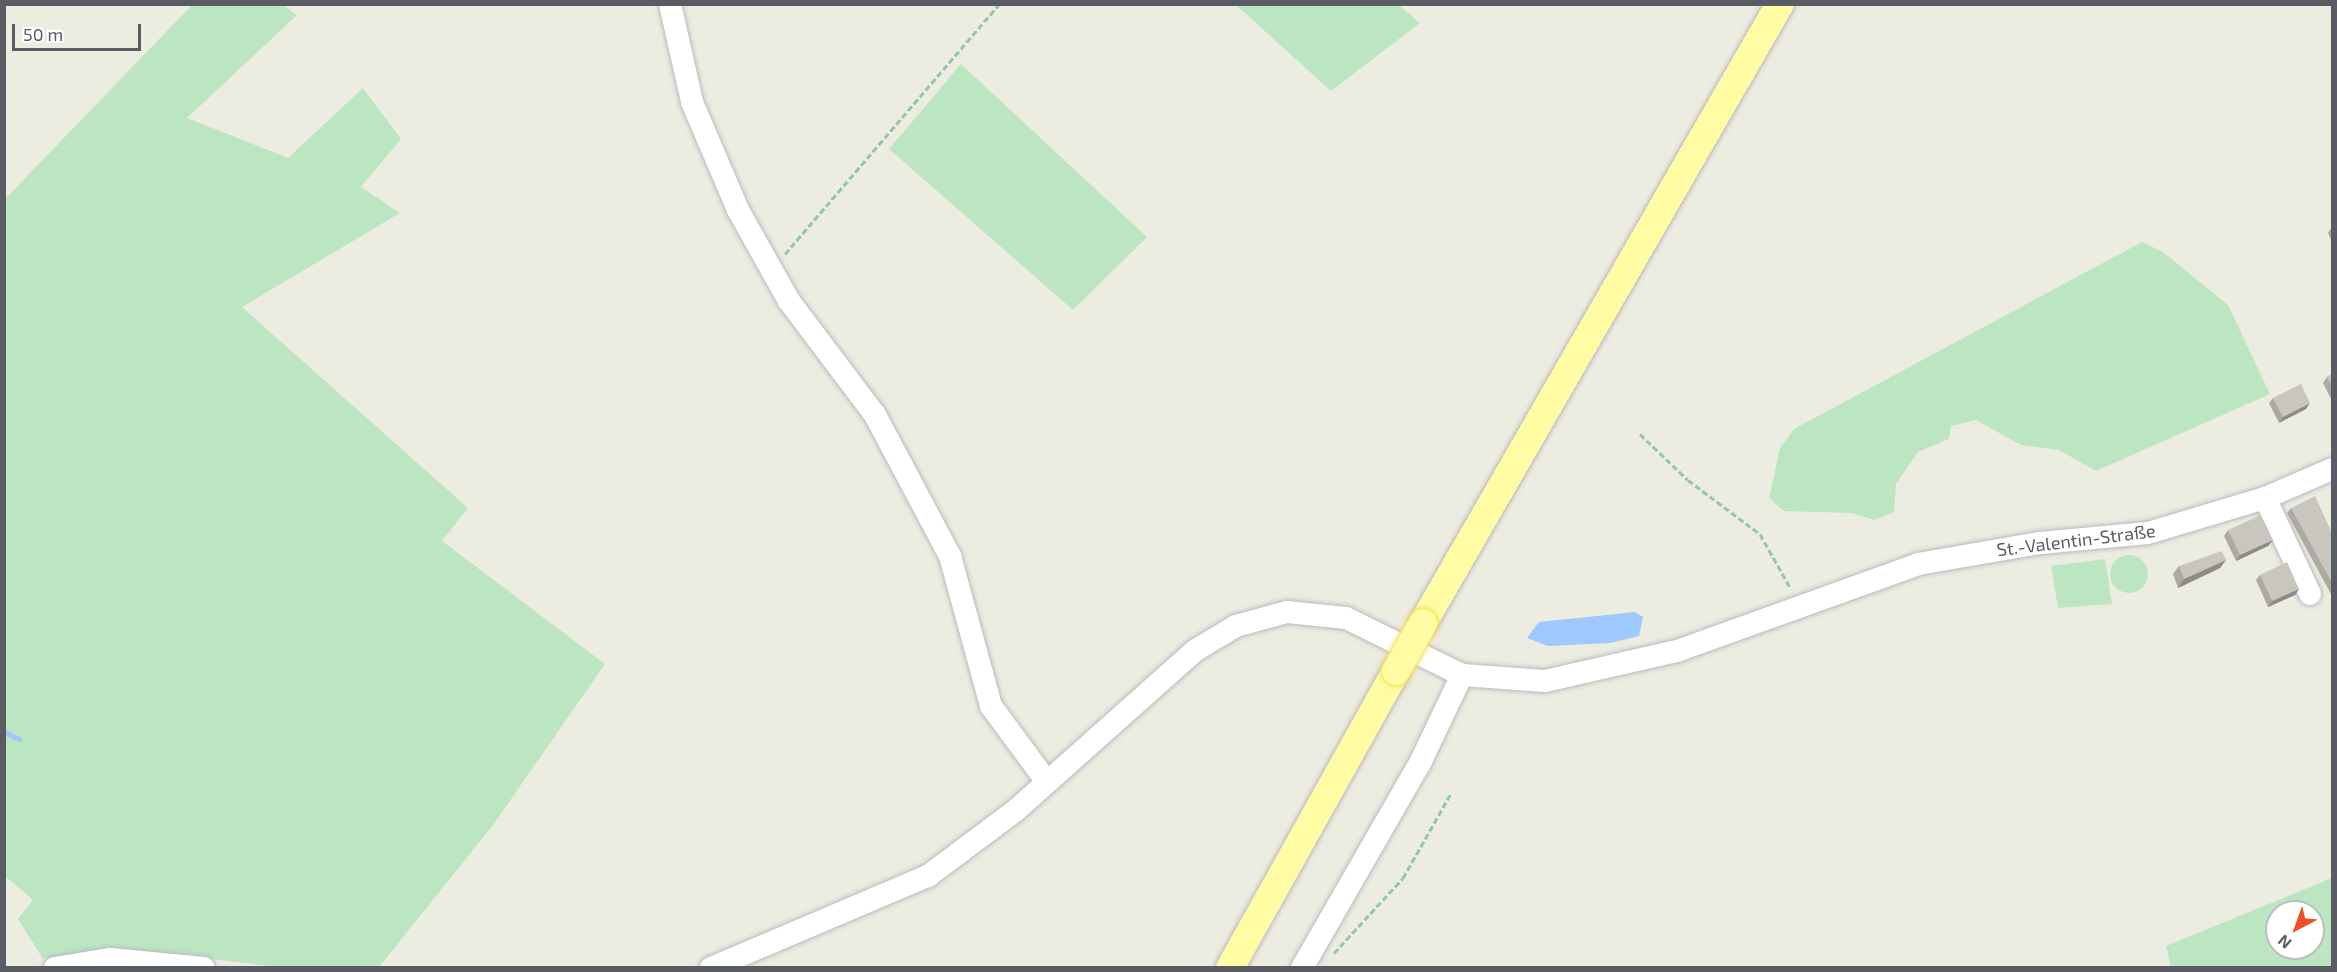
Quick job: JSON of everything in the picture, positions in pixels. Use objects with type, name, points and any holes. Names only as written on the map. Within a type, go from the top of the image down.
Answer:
[{"type":"main road","points":[[1230,968],[1423,623],[1780,4]]},
{"type":"street","points":[[670,4],[692,102],[738,210],[773,273],[874,415],[950,556],[991,706],[1047,782]]},
{"type":"street","name":"St.-Valentin-Straße","points":[[711,968],[928,876],[973,846],[1196,650],[1236,626],[1287,612],[1346,618],[1462,675],[1503,682],[1576,676],[1677,651],[1798,603],[1918,564],[2040,543],[2148,533],[2265,498],[2332,471]]},
{"type":"street","points":[[2265,498],[2310,594]]},
{"type":"street","points":[[1302,968],[1420,763],[1462,675]]},
{"type":"street","points":[[55,968],[110,959],[204,968]]},
{"type":"path","points":[[773,273],[791,244],[999,4]]},
{"type":"path","points":[[1640,434],[1688,480],[1760,534],[1798,603]]},
{"type":"path","points":[[1328,960],[1403,879],[1451,793]]},
{"type":"green space","points":[[192,5],[283,5],[297,15],[187,118],[288,158],[363,88],[401,139],[361,187],[400,213],[242,307],[468,508],[442,541],[605,664],[493,825],[379,967],[279,967],[125,949],[43,959],[18,919],[33,900],[5,876],[5,199]]},
{"type":"green space","points":[[1236,5],[1399,5],[1420,23],[1331,91]]},
{"type":"green space","points":[[961,64],[1147,237],[1073,310],[889,149]]},
{"type":"green space","points":[[2142,242],[2163,252],[2228,305],[2270,394],[2096,471],[2059,450],[2021,445],[1976,420],[1951,426],[1949,439],[1918,452],[1896,484],[1894,512],[1874,520],[1852,513],[1784,511],[1769,498],[1780,448],[1794,429]]},
{"type":"green space","points":[[2129,555],[2136,556],[2142,561],[2147,567],[2147,581],[2142,587],[2136,592],[2129,593],[2122,592],[2116,587],[2111,581],[2110,574],[2111,567],[2116,561],[2122,556]]},
{"type":"green space","points":[[2105,559],[2112,604],[2058,608],[2051,566]]},
{"type":"green space","points":[[2332,878],[2332,967],[2171,967],[2166,946],[2265,905],[2265,960],[2325,960],[2325,900],[2278,900]]},
{"type":"water","points":[[1635,612],[1643,617],[1639,636],[1610,643],[1548,646],[1527,638],[1539,622]]},
{"type":"building","points":[[2332,374],[2332,387],[2327,377]]},
{"type":"building","points":[[2301,384],[2310,403],[2283,417],[2273,398]]},
{"type":"building","points":[[2315,496],[2332,533],[2332,583],[2291,508]]},
{"type":"building","points":[[2261,515],[2273,540],[2240,555],[2228,530]]},
{"type":"building","points":[[2222,551],[2226,560],[2184,579],[2179,566]]},
{"type":"building","points":[[2287,562],[2299,589],[2272,601],[2260,575]]},
{"type":"waterway","points":[[4,732],[19,739]]}]
